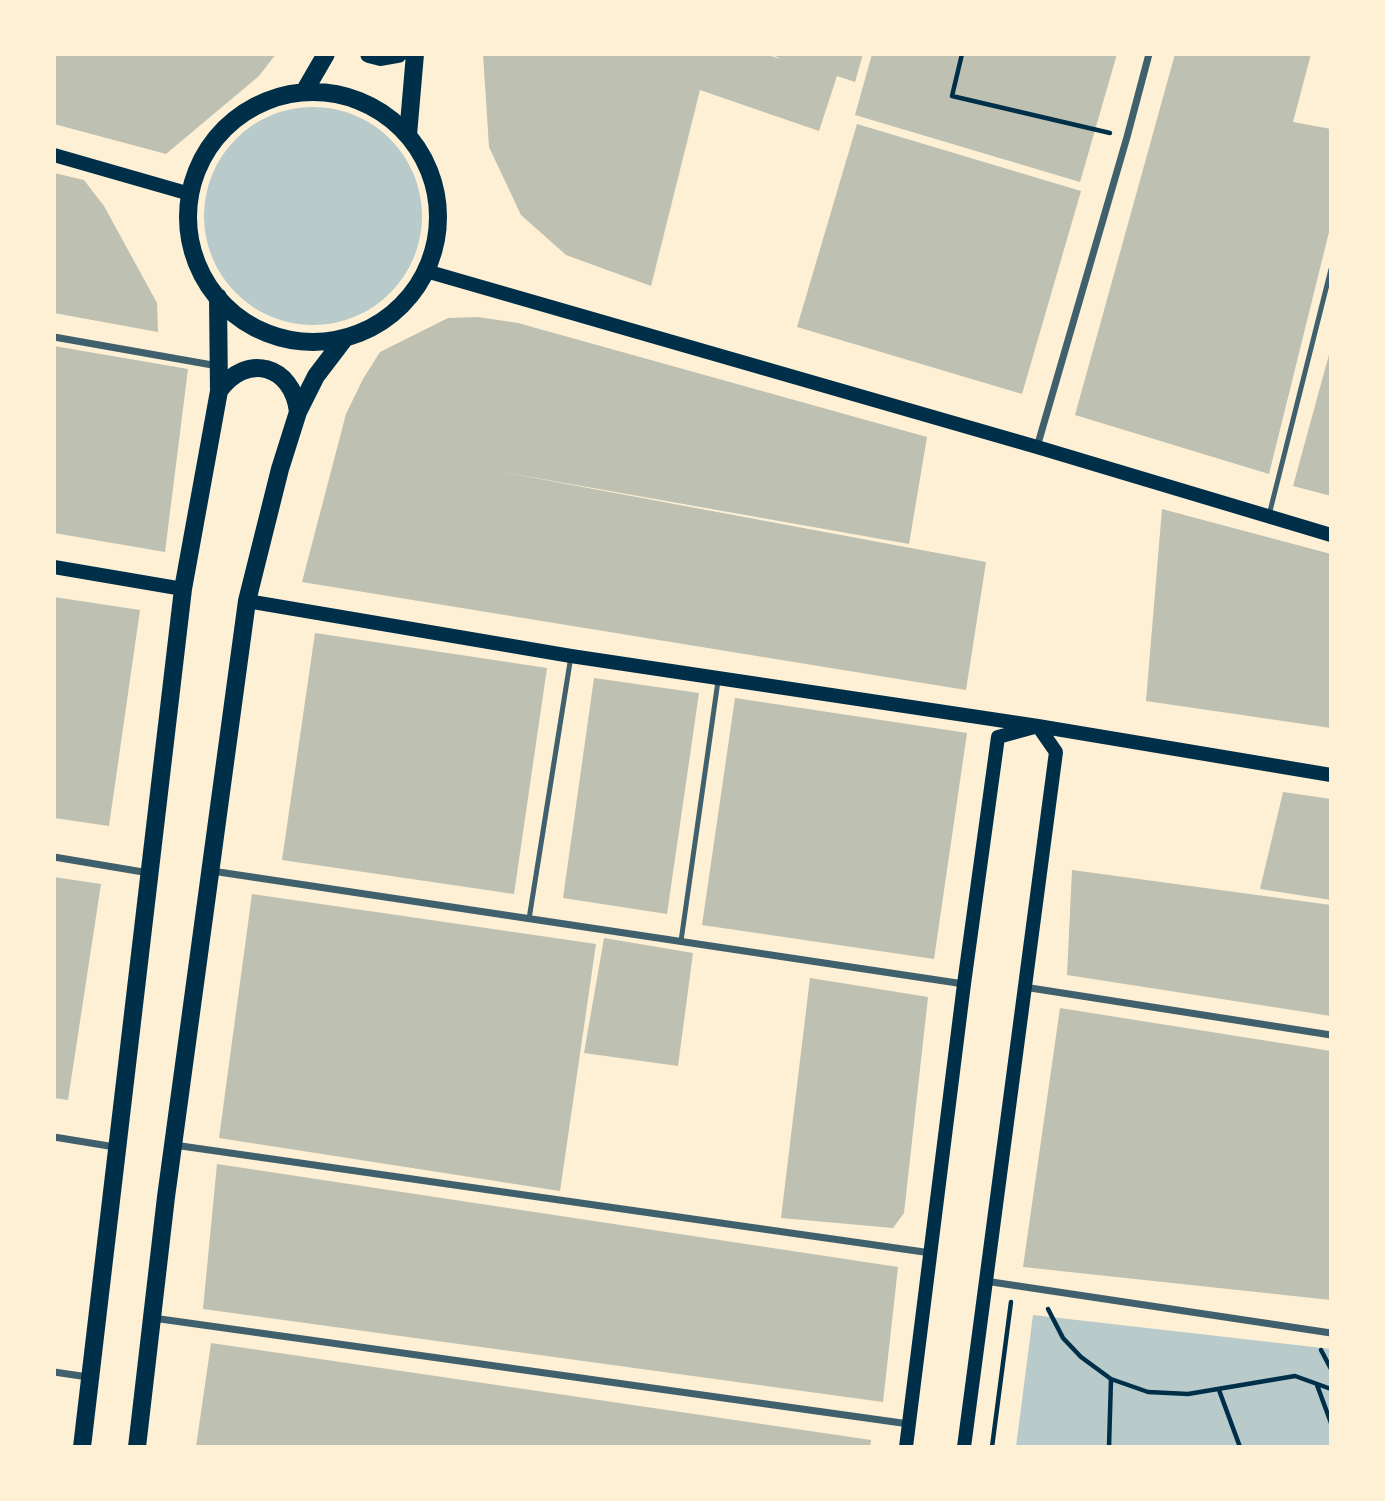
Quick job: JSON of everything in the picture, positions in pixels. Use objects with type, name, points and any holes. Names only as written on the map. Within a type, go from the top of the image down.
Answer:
[{"type":"main road","points":[[304,92],[326,54]]},
{"type":"main road","points":[[369,54],[381,57],[398,54]]},
{"type":"main road","points":[[408,135],[415,54]]},
{"type":"main road","points":[[304,92],[330,93],[367,104],[389,118],[408,135],[428,167],[438,204],[436,241],[426,271],[393,314],[362,333],[345,338],[303,342],[275,336],[250,325],[218,297],[195,257],[189,226],[190,194],[204,156],[230,124],[264,102],[304,92]]},
{"type":"main road","points":[[54,155],[190,194]]},
{"type":"main road","points":[[426,271],[1037,447],[1331,535]]},
{"type":"main road","points":[[82,1447],[115,1147],[183,589],[219,391],[218,297]]},
{"type":"main road","points":[[137,1447],[173,1145],[247,600],[280,469],[298,412],[316,376],[345,338]]},
{"type":"main road","points":[[219,391],[236,373],[248,368],[261,368],[284,378],[292,388],[298,412]]},
{"type":"main road","points":[[54,567],[183,589]]},
{"type":"main road","points":[[247,600],[571,656],[1038,726],[1331,775]]},
{"type":"main road","points":[[906,1447],[964,984],[999,737],[1038,726]]},
{"type":"main road","points":[[964,1447],[1056,752],[1038,726]]},
{"type":"street","points":[[1037,447],[1149,54]]},
{"type":"street","points":[[54,337],[218,366]]},
{"type":"street","points":[[54,858],[149,873]]},
{"type":"street","points":[[211,871],[964,984]]},
{"type":"street","points":[[1023,987],[1331,1035]]},
{"type":"street","points":[[54,1138],[115,1147]]},
{"type":"street","points":[[173,1145],[930,1252]]},
{"type":"street","points":[[984,1281],[1331,1333]]},
{"type":"street","points":[[152,1318],[909,1424]]},
{"type":"street","points":[[54,1372],[89,1377]]},
{"type":"lane","points":[[1269,515],[1331,268]]},
{"type":"lane","points":[[529,919],[571,656]]},
{"type":"lane","points":[[681,941],[719,677]]},
{"type":"path","points":[[962,54],[952,96],[1127,137]]},
{"type":"path","points":[[992,1447],[1012,1298],[1011,1285]]},
{"type":"path","points":[[1045,1304],[1063,1338],[1081,1357],[1111,1379],[1148,1392],[1188,1394],[1295,1376],[1331,1390]]},
{"type":"path","points":[[1110,1447],[1111,1379]]},
{"type":"path","points":[[1316,1384],[1331,1423]]},
{"type":"path","points":[[1219,1390],[1240,1447]]},
{"type":"shaded area","points":[[313,107],[334,109],[355,116],[390,139],[413,174],[420,195],[420,237],[413,258],[390,293],[355,316],[334,323],[313,325],[292,323],[271,316],[236,293],[213,258],[206,237],[204,216],[206,195],[213,174],[236,139],[271,116],[292,109]]},
{"type":"shaded area","points":[[1033,1315],[1331,1349],[1331,1447],[1016,1447]]},
{"type":"building","points":[[54,54],[276,54],[259,76],[166,154],[54,124]]},
{"type":"building","points":[[483,54],[764,54],[781,59],[771,54],[863,54],[855,82],[837,76],[819,131],[700,90],[651,286],[566,255],[521,215],[489,147]]},
{"type":"building","points":[[872,54],[1117,54],[1080,182],[855,115]]},
{"type":"building","points":[[1175,54],[1311,54],[1293,122],[1331,129],[1331,224],[1269,474],[1075,415]]},
{"type":"building","points":[[857,124],[1081,191],[1022,394],[797,327]]},
{"type":"building","points":[[54,173],[84,180],[104,206],[157,303],[158,332],[54,313]]},
{"type":"building","points":[[478,317],[518,323],[927,437],[909,544],[497,471],[986,562],[966,690],[302,582],[346,414],[380,352],[448,318]]},
{"type":"building","points":[[54,346],[188,369],[165,552],[54,533]]},
{"type":"building","points":[[1331,351],[1331,496],[1293,486]]},
{"type":"building","points":[[1162,509],[1331,554],[1331,728],[1146,701]]},
{"type":"building","points":[[54,597],[140,610],[109,826],[54,818]]},
{"type":"building","points":[[315,633],[547,668],[514,894],[282,860]]},
{"type":"building","points":[[594,678],[699,693],[667,914],[563,898]]},
{"type":"building","points":[[735,698],[967,733],[934,959],[702,925]]},
{"type":"building","points":[[1283,792],[1331,799],[1331,900],[1260,889]]},
{"type":"building","points":[[1072,870],[1331,905],[1331,1016],[1067,975]]},
{"type":"building","points":[[54,877],[101,884],[68,1100],[54,1098]]},
{"type":"building","points":[[252,894],[596,944],[560,1191],[219,1138]]},
{"type":"building","points":[[604,938],[693,953],[678,1066],[584,1053]]},
{"type":"building","points":[[810,978],[928,997],[904,1213],[893,1228],[781,1218]]},
{"type":"building","points":[[1060,1008],[1331,1051],[1331,1300],[1023,1267]]},
{"type":"building","points":[[217,1164],[898,1267],[883,1402],[203,1309]]},
{"type":"building","points":[[211,1343],[871,1440],[870,1447],[196,1447]]}]
